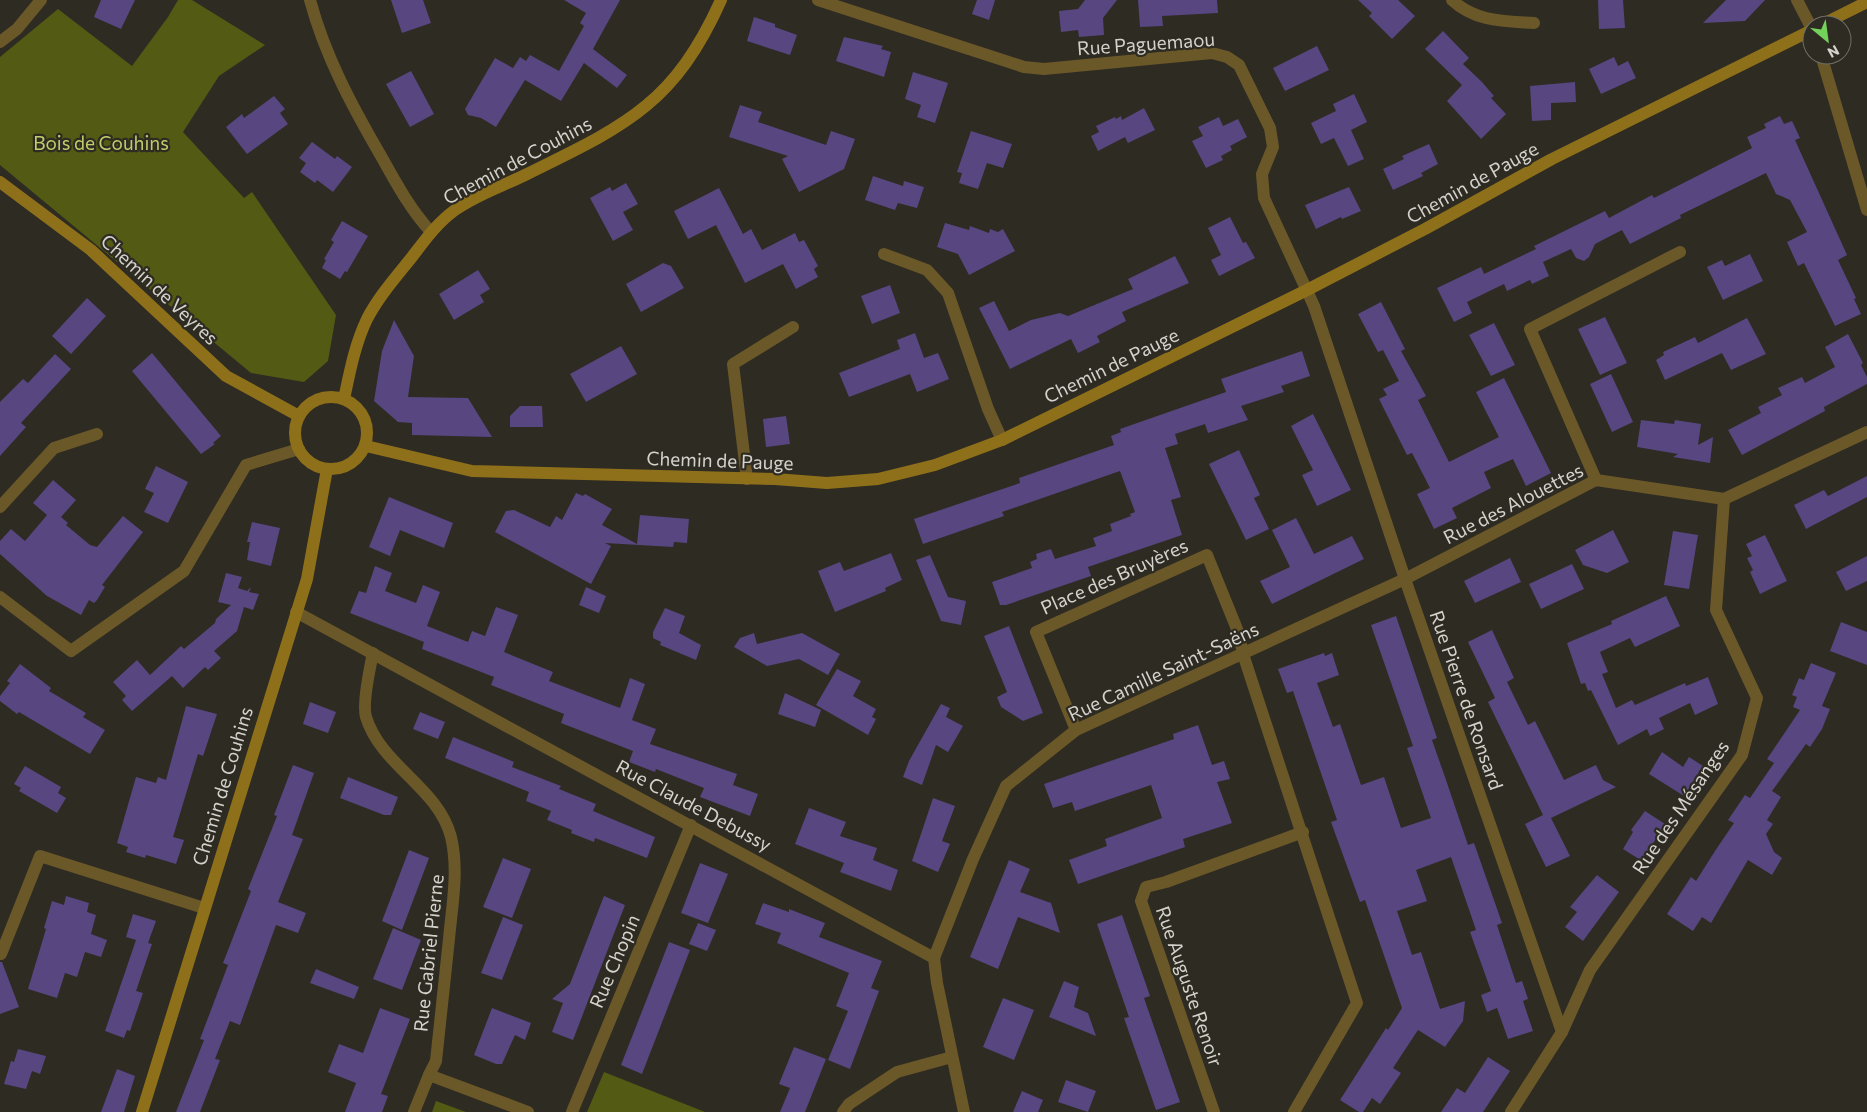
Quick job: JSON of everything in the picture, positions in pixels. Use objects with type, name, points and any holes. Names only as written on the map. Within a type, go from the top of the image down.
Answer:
[{"type":"street","points":[[0,42],[18,29],[40,0]]},
{"type":"street","points":[[310,0],[316,25],[350,103],[412,210],[431,232]]},
{"type":"street","name":"Chemin de Couhins","points":[[344,399],[357,344],[376,304],[440,222],[468,202],[608,133],[649,105],[665,90],[691,58],[721,0]]},
{"type":"street","name":"Rue Paguemaou","points":[[818,0],[1012,65],[1033,69],[1212,54],[1220,54],[1233,61],[1244,73],[1272,134],[1273,147],[1262,174],[1264,198],[1307,290]]},
{"type":"street","points":[[1452,0],[1465,10],[1484,20],[1534,22]]},
{"type":"street","points":[[1797,0],[1805,15]]},
{"type":"street","points":[[1841,15],[1867,2]]},
{"type":"street","name":"Chemin de Pauge","points":[[366,446],[472,471],[827,483],[878,478],[935,465],[1002,440],[1307,290],[1426,229],[1552,159],[1802,34]]},
{"type":"street","points":[[1824,65],[1867,210]]},
{"type":"street","name":"Chemin de Veyres","points":[[0,182],[92,250],[226,376],[299,416]]},
{"type":"street","points":[[1596,480],[1530,329],[1680,252]]},
{"type":"street","points":[[884,254],[927,270],[948,292],[988,409],[1002,440]]},
{"type":"street","name":"Rue Pierre de Ronsard","points":[[1307,290],[1562,1032]]},
{"type":"street","points":[[746,479],[733,364],[793,327]]},
{"type":"street","points":[[325,397],[344,399],[356,406],[365,419],[368,428],[366,446],[350,464],[339,469],[326,469],[306,459],[299,450],[295,432],[299,416],[306,406],[316,400],[325,397]]},
{"type":"street","points":[[1724,499],[1867,432]]},
{"type":"street","points":[[0,507],[54,448],[97,434]]},
{"type":"street","points":[[0,597],[71,651],[184,571],[246,465],[299,450]]},
{"type":"street","name":"Chemin de Couhins","points":[[142,1112],[307,579],[326,469]]},
{"type":"street","name":"Rue des Alouettes","points":[[1405,579],[1596,480],[1724,499]]},
{"type":"street","name":"Rue des Mésanges","points":[[1562,1032],[1590,970],[1742,755],[1757,698],[1716,610],[1724,499]]},
{"type":"street","name":"Place des Bruyères","points":[[1076,730],[1036,632],[1207,555],[1239,634],[1243,654]]},
{"type":"street","name":"Rue Camille Saint-Saëns","points":[[934,958],[973,859],[1006,786],[1076,730],[1405,579]]},
{"type":"street","name":"Rue Claude Debussy","points":[[296,612],[934,958]]},
{"type":"street","name":"Rue Gabriel Pierne","points":[[373,653],[368,674],[366,716],[379,741],[397,763],[434,800],[451,836],[456,871],[436,1061],[414,1112]]},
{"type":"street","points":[[1243,654],[1303,832],[1357,1004],[1294,1112]]},
{"type":"street","name":"Rue Chopin","points":[[572,1112],[691,825]]},
{"type":"street","name":"Rue Auguste Renoir","points":[[1214,1112],[1141,901],[1146,887],[1166,882],[1303,832]]},
{"type":"street","points":[[1,954],[40,856],[204,908]]},
{"type":"street","points":[[934,958],[937,983],[964,1112]]},
{"type":"street","points":[[1511,1112],[1562,1032]]},
{"type":"street","points":[[843,1112],[849,1104],[897,1072],[952,1056]]},
{"type":"street","points":[[429,1075],[528,1112]]},
{"type":"green space","name":"Bois de Couhins","points":[[178,0],[192,0],[265,45],[219,76],[183,132],[244,198],[252,192],[336,315],[328,361],[304,382],[251,373],[0,165],[0,57],[58,9],[132,66],[168,17]]},
{"type":"green space","points":[[604,1072],[705,1112],[587,1112]]},
{"type":"green space","points":[[436,1101],[466,1112],[432,1112]]},
{"type":"building","points":[[101,0],[135,0],[121,29],[94,17]]},
{"type":"building","points":[[391,0],[423,0],[431,23],[402,33]]},
{"type":"building","points":[[564,0],[620,0],[593,49],[627,75],[617,88],[584,63],[561,101],[525,80],[496,127],[481,118],[468,115],[465,109],[495,58],[513,68],[520,57],[526,61],[530,55],[559,71],[584,26],[580,23],[586,13]]},
{"type":"building","points":[[977,0],[995,0],[989,20],[972,14]]},
{"type":"building","points":[[1085,0],[1117,0],[1103,18],[1104,35],[1079,37],[1078,30],[1061,32],[1059,11],[1078,9]]},
{"type":"building","points":[[1138,0],[1217,0],[1218,13],[1162,16],[1163,26],[1140,27]]},
{"type":"building","points":[[1358,0],[1398,0],[1415,16],[1392,39],[1369,16],[1372,13]]},
{"type":"building","points":[[1598,0],[1623,0],[1625,28],[1599,29]]},
{"type":"building","points":[[1726,0],[1765,0],[1745,21],[1703,23]]},
{"type":"building","points":[[754,17],[775,24],[775,27],[797,35],[790,55],[747,41]]},
{"type":"building","points":[[1443,31],[1469,58],[1463,64],[1482,82],[1494,96],[1491,98],[1506,114],[1481,139],[1447,101],[1462,85],[1425,49]]},
{"type":"building","points":[[844,37],[883,46],[881,49],[891,52],[884,77],[836,61]]},
{"type":"building","points":[[1317,46],[1329,70],[1285,91],[1273,68]]},
{"type":"building","points":[[1614,57],[1618,66],[1628,61],[1636,78],[1601,94],[1589,69]]},
{"type":"building","points":[[411,71],[434,114],[410,127],[386,84]]},
{"type":"building","points":[[913,72],[948,83],[935,123],[917,117],[921,105],[905,99]]},
{"type":"building","points":[[1575,82],[1576,102],[1551,103],[1551,120],[1532,121],[1530,86]]},
{"type":"building","points":[[1354,94],[1367,122],[1351,130],[1364,159],[1348,166],[1334,138],[1321,144],[1311,123],[1336,111],[1333,104]]},
{"type":"building","points":[[274,96],[285,109],[280,113],[288,124],[247,154],[226,127],[242,114],[244,118]]},
{"type":"building","points":[[740,105],[762,112],[758,122],[826,145],[831,131],[855,139],[844,169],[799,192],[782,159],[788,156],[729,137]]},
{"type":"building","points":[[1144,108],[1155,130],[1128,143],[1125,137],[1098,151],[1091,136],[1099,132],[1096,126],[1115,117],[1116,119],[1121,116],[1122,120]]},
{"type":"building","points":[[1780,116],[1784,124],[1792,121],[1800,138],[1795,140],[1847,255],[1838,260],[1856,298],[1854,299],[1861,314],[1835,326],[1804,263],[1798,266],[1787,242],[1807,232],[1790,200],[1776,194],[1766,173],[1680,215],[1681,218],[1630,244],[1622,230],[1595,244],[1589,257],[1584,261],[1576,258],[1571,249],[1543,262],[1549,276],[1532,284],[1530,280],[1507,291],[1504,284],[1467,302],[1472,313],[1454,322],[1437,288],[1481,267],[1484,274],[1536,249],[1534,246],[1605,211],[1609,218],[1652,195],[1654,198],[1752,148],[1747,137],[1766,128],[1764,124]]},
{"type":"building","points":[[1219,117],[1223,126],[1238,119],[1247,137],[1230,146],[1232,150],[1221,156],[1223,160],[1206,168],[1192,141],[1203,136],[1198,127]]},
{"type":"building","points":[[971,131],[1012,144],[1003,168],[987,163],[978,189],[959,183],[962,173],[957,172]]},
{"type":"building","points":[[312,142],[335,159],[337,156],[352,167],[333,192],[317,180],[315,183],[300,172],[306,163],[299,158]]},
{"type":"building","points":[[1429,144],[1438,164],[1421,173],[1423,176],[1393,190],[1383,169],[1404,159],[1402,156]]},
{"type":"building","points":[[873,176],[903,186],[904,181],[924,187],[917,208],[898,203],[895,210],[865,200]]},
{"type":"building","points":[[626,183],[638,204],[623,212],[633,230],[613,241],[590,198],[610,187],[612,191]]},
{"type":"building","points":[[1349,187],[1361,211],[1342,219],[1341,217],[1316,229],[1305,205]]},
{"type":"building","points":[[719,188],[743,234],[751,229],[762,250],[795,233],[799,242],[804,240],[818,266],[814,269],[818,277],[796,289],[783,264],[745,283],[716,225],[688,239],[674,211]]},
{"type":"building","points":[[1230,217],[1243,243],[1246,242],[1255,258],[1219,276],[1211,260],[1221,255],[1208,228]]},
{"type":"building","points":[[342,221],[368,236],[347,272],[345,271],[340,279],[322,268],[326,260],[324,259],[334,242],[331,240]]},
{"type":"building","points":[[945,223],[969,230],[970,226],[989,233],[990,229],[998,232],[1003,229],[1015,251],[969,275],[958,254],[937,247]]},
{"type":"building","points":[[1750,254],[1763,281],[1723,300],[1707,267],[1722,260],[1725,266]]},
{"type":"building","points":[[1175,256],[1189,283],[1122,312],[1126,321],[1097,336],[1100,342],[1078,353],[1071,339],[1010,369],[979,308],[994,301],[1009,331],[1031,320],[1060,313],[1068,316],[1133,289],[1128,279]]},
{"type":"building","points":[[663,263],[671,266],[684,288],[641,312],[626,284]]},
{"type":"building","points":[[478,270],[490,289],[480,295],[484,302],[454,320],[439,294]]},
{"type":"building","points":[[890,285],[900,313],[872,324],[861,296]]},
{"type":"building","points":[[87,298],[106,316],[71,354],[52,336]]},
{"type":"building","points":[[1381,302],[1405,349],[1401,351],[1426,396],[1418,400],[1449,462],[1499,437],[1476,392],[1504,378],[1551,473],[1526,486],[1513,459],[1484,472],[1491,488],[1452,508],[1457,518],[1434,529],[1417,494],[1430,488],[1412,453],[1407,455],[1379,399],[1387,395],[1383,389],[1399,381],[1383,350],[1378,352],[1358,314]]},
{"type":"building","points":[[1605,317],[1627,363],[1600,375],[1578,329]]},
{"type":"building","points":[[1747,318],[1766,354],[1731,370],[1722,353],[1665,380],[1656,360],[1664,355],[1663,352],[1695,337],[1698,343]]},
{"type":"building","points":[[394,320],[414,356],[408,397],[468,398],[492,437],[412,435],[412,423],[398,422],[374,401],[382,351]]},
{"type":"building","points":[[1494,323],[1515,365],[1491,376],[1469,335]]},
{"type":"building","points":[[915,333],[924,358],[938,353],[949,379],[917,392],[910,374],[849,397],[839,373],[900,349],[897,340]]},
{"type":"building","points":[[1848,334],[1863,363],[1861,365],[1867,377],[1867,384],[1824,407],[1825,411],[1742,455],[1728,430],[1761,413],[1758,407],[1782,395],[1778,388],[1802,377],[1805,383],[1835,367],[1825,347]]},
{"type":"building","points":[[621,346],[637,374],[586,402],[570,374]]},
{"type":"building","points":[[1302,351],[1310,376],[1281,386],[1284,392],[1241,406],[1248,420],[1208,433],[1205,424],[1175,434],[1178,444],[1165,448],[1181,497],[1171,500],[1182,535],[1088,567],[1091,576],[1006,605],[1000,605],[992,582],[1032,568],[1030,562],[1037,559],[1036,554],[1051,549],[1055,559],[1096,546],[1093,538],[1112,531],[1110,524],[1131,516],[1130,514],[1135,512],[1120,471],[1002,512],[1004,516],[923,544],[914,519],[1020,483],[1019,478],[1114,445],[1111,436],[1121,432],[1120,429],[1226,392],[1221,379]]},
{"type":"building","points":[[152,353],[221,436],[213,443],[215,444],[201,454],[132,371]]},
{"type":"building","points":[[55,354],[71,369],[21,423],[26,427],[0,456],[0,402],[23,379],[28,383]]},
{"type":"building","points":[[1611,374],[1633,422],[1612,432],[1590,384]]},
{"type":"building","points":[[520,406],[542,406],[543,427],[510,427],[510,416]]},
{"type":"building","points":[[1313,414],[1351,490],[1317,506],[1302,475],[1313,470],[1291,426]]},
{"type":"building","points":[[786,416],[790,444],[766,447],[763,419]]},
{"type":"building","points":[[1641,420],[1674,424],[1675,420],[1701,424],[1698,445],[1713,437],[1710,463],[1673,457],[1678,454],[1637,447]]},
{"type":"building","points":[[1239,450],[1260,495],[1254,498],[1269,529],[1246,540],[1209,464]]},
{"type":"building","points":[[156,466],[188,482],[168,523],[144,512],[154,493],[145,489]]},
{"type":"building","points":[[1867,476],[1867,497],[1806,529],[1794,505],[1824,490],[1828,496]]},
{"type":"building","points":[[53,480],[76,500],[61,517],[68,523],[66,525],[90,545],[97,547],[123,516],[143,532],[102,585],[105,587],[97,600],[94,603],[89,600],[81,615],[47,596],[0,554],[0,541],[11,529],[25,541],[47,515],[33,503]]},
{"type":"building","points":[[576,493],[583,496],[585,494],[612,509],[602,525],[637,544],[640,515],[689,519],[687,543],[674,542],[673,547],[605,543],[611,546],[591,584],[495,532],[506,511],[514,510],[550,527],[556,516],[562,520]]},
{"type":"building","points":[[389,497],[453,523],[444,548],[400,530],[390,556],[369,547]]},
{"type":"building","points":[[1296,518],[1314,554],[1352,536],[1364,559],[1272,604],[1260,581],[1290,567],[1272,530]]},
{"type":"building","points":[[252,522],[280,528],[271,566],[247,560],[250,542],[247,542]]},
{"type":"building","points":[[1613,530],[1629,562],[1607,573],[1583,565],[1575,550]]},
{"type":"building","points":[[1673,531],[1698,535],[1689,589],[1664,585]]},
{"type":"building","points":[[1765,535],[1787,581],[1760,594],[1750,572],[1753,570],[1747,558],[1752,556],[1746,544]]},
{"type":"building","points":[[891,553],[902,580],[885,588],[886,591],[835,612],[818,571],[840,562],[844,571]]},
{"type":"building","points":[[930,555],[948,597],[966,601],[961,625],[941,621],[916,560]]},
{"type":"building","points":[[1867,556],[1867,581],[1846,591],[1836,572]]},
{"type":"building","points":[[1510,558],[1521,582],[1475,603],[1464,581]]},
{"type":"building","points":[[1572,564],[1584,589],[1541,609],[1529,584]]},
{"type":"building","points":[[375,566],[392,573],[385,591],[416,603],[423,585],[440,592],[427,626],[468,642],[472,631],[485,636],[496,607],[518,615],[504,652],[553,672],[549,681],[620,708],[630,678],[645,684],[632,720],[656,729],[650,744],[737,774],[733,785],[758,794],[750,816],[700,797],[704,788],[656,769],[655,772],[629,762],[633,751],[561,723],[564,714],[491,685],[494,677],[422,649],[424,642],[350,613],[359,591],[366,593]]},
{"type":"building","points":[[226,573],[242,577],[238,588],[247,591],[251,587],[249,592],[259,594],[253,610],[244,607],[237,631],[214,651],[221,658],[208,670],[205,667],[183,688],[172,676],[132,711],[122,700],[126,696],[113,682],[137,660],[150,675],[181,646],[184,649],[215,623],[216,619],[231,605],[218,602]]},
{"type":"building","points":[[586,587],[606,596],[599,613],[579,605]]},
{"type":"building","points":[[1666,596],[1680,626],[1635,647],[1630,638],[1600,652],[1608,672],[1602,674],[1616,708],[1632,700],[1635,705],[1685,683],[1686,686],[1708,677],[1718,704],[1695,715],[1690,703],[1659,718],[1664,729],[1650,736],[1647,729],[1618,745],[1591,690],[1588,691],[1585,683],[1581,684],[1567,643],[1612,624],[1611,621]]},
{"type":"building","points":[[665,608],[685,616],[679,633],[701,645],[696,660],[660,645],[661,642],[653,638],[653,632]]},
{"type":"building","points":[[1396,616],[1437,738],[1432,740],[1468,845],[1474,843],[1502,923],[1497,925],[1516,983],[1522,981],[1528,999],[1523,1001],[1533,1031],[1508,1039],[1497,1008],[1487,1012],[1481,995],[1491,991],[1470,932],[1476,930],[1451,857],[1416,870],[1427,901],[1397,911],[1412,955],[1421,952],[1440,1009],[1465,1001],[1463,1021],[1445,1047],[1418,1030],[1393,1068],[1401,1073],[1380,1104],[1372,1098],[1363,1112],[1359,1112],[1340,1100],[1386,1028],[1388,1030],[1402,1008],[1365,900],[1360,902],[1331,822],[1337,820],[1293,691],[1287,693],[1278,669],[1324,653],[1325,656],[1332,653],[1339,675],[1317,683],[1333,727],[1340,724],[1361,785],[1384,777],[1401,828],[1431,818],[1407,748],[1413,746],[1371,625]]},
{"type":"building","points":[[1841,622],[1867,632],[1867,665],[1830,651]]},
{"type":"building","points":[[1009,626],[1043,713],[1023,721],[1001,707],[997,697],[1007,692],[984,636]]},
{"type":"building","points":[[1492,630],[1514,678],[1507,682],[1528,725],[1535,721],[1564,780],[1596,765],[1603,780],[1616,787],[1551,818],[1570,856],[1546,867],[1525,824],[1543,815],[1488,702],[1495,698],[1468,642]]},
{"type":"building","points":[[754,633],[757,644],[802,633],[840,654],[828,675],[799,659],[767,666],[734,647],[740,638]]},
{"type":"building","points":[[1811,663],[1836,673],[1822,706],[1830,709],[1822,729],[1810,747],[1806,744],[1772,791],[1781,797],[1767,820],[1773,824],[1766,834],[1774,852],[1782,858],[1772,875],[1748,860],[1711,923],[1702,917],[1693,931],[1667,914],[1691,877],[1696,881],[1734,823],[1728,820],[1745,795],[1750,798],[1774,763],[1767,759],[1800,710],[1793,707],[1797,697],[1792,695],[1799,678],[1804,680]]},
{"type":"building","points":[[20,664],[51,688],[49,691],[86,713],[83,717],[105,730],[90,754],[19,712],[17,714],[0,701],[0,696],[10,683],[7,681]]},
{"type":"building","points":[[837,669],[861,681],[853,696],[876,709],[872,717],[876,719],[868,735],[816,705]]},
{"type":"building","points":[[785,693],[821,710],[815,727],[778,714]]},
{"type":"building","points":[[310,702],[336,712],[328,733],[303,724]]},
{"type":"building","points":[[941,704],[950,708],[946,717],[963,726],[948,752],[936,745],[922,785],[903,777],[909,761]]},
{"type":"building","points":[[186,706],[217,714],[203,756],[198,754],[173,837],[184,840],[176,864],[146,855],[145,858],[126,852],[128,847],[117,843],[136,777],[156,783],[158,777],[166,780]]},
{"type":"building","points":[[420,712],[445,722],[438,739],[413,729]]},
{"type":"building","points":[[1198,725],[1212,765],[1224,761],[1230,779],[1217,782],[1232,823],[1183,839],[1185,847],[1078,884],[1069,860],[1107,846],[1105,839],[1162,818],[1151,785],[1075,811],[1072,802],[1053,808],[1044,784],[1174,739],[1173,734]]},
{"type":"building","points":[[453,737],[514,762],[512,767],[561,786],[559,789],[596,804],[593,811],[655,837],[647,858],[595,838],[594,842],[571,833],[572,830],[547,820],[551,811],[526,801],[529,792],[445,758]]},
{"type":"building","points":[[1662,752],[1683,767],[1689,757],[1703,766],[1684,796],[1649,774]]},
{"type":"building","points":[[293,765],[314,773],[292,835],[303,839],[278,902],[306,913],[298,933],[276,925],[240,1025],[230,1021],[215,1059],[220,1060],[200,1112],[176,1112],[204,1040],[200,1039],[228,965],[223,963],[251,891],[248,889],[277,816],[274,815]]},
{"type":"building","points":[[25,766],[61,787],[58,793],[66,798],[57,813],[19,791],[21,788],[14,784]]},
{"type":"building","points":[[348,777],[398,797],[391,815],[384,815],[340,798]]},
{"type":"building","points":[[933,798],[955,806],[942,841],[950,844],[938,872],[912,861]]},
{"type":"building","points":[[809,808],[846,822],[840,836],[877,848],[873,860],[898,870],[891,891],[840,872],[844,863],[795,844]]},
{"type":"building","points":[[1645,811],[1665,824],[1642,861],[1623,849],[1633,832],[1631,830]]},
{"type":"building","points":[[409,850],[429,858],[402,930],[382,921]]},
{"type":"building","points":[[503,858],[531,869],[512,918],[483,907]]},
{"type":"building","points":[[1009,860],[1030,869],[1020,892],[1051,903],[1060,933],[1018,917],[998,969],[970,957]]},
{"type":"building","points":[[700,863],[728,874],[708,923],[681,913]]},
{"type":"building","points":[[1597,875],[1619,892],[1583,941],[1565,927],[1577,912],[1570,907]]},
{"type":"building","points":[[66,896],[89,903],[87,912],[96,915],[91,934],[107,940],[101,957],[85,952],[77,977],[65,973],[57,998],[28,989],[46,929],[44,928],[52,901],[64,905]]},
{"type":"building","points":[[604,896],[625,905],[573,1040],[552,1032],[563,1003],[552,999],[570,984]]},
{"type":"building","points":[[763,903],[789,912],[789,909],[825,923],[819,937],[882,961],[871,988],[879,991],[850,1069],[828,1060],[848,1011],[836,1006],[849,973],[777,943],[781,933],[755,924]]},
{"type":"building","points":[[133,914],[156,921],[148,943],[152,944],[136,991],[143,993],[130,1031],[127,1030],[124,1038],[105,1031],[136,940],[126,937]]},
{"type":"building","points":[[1122,915],[1150,996],[1144,998],[1180,1102],[1156,1110],[1124,1018],[1129,1017],[1097,924]]},
{"type":"building","points":[[503,917],[523,925],[502,980],[481,973]]},
{"type":"building","points":[[698,923],[716,930],[707,951],[689,944]]},
{"type":"building","points":[[393,928],[421,940],[402,990],[373,979]]},
{"type":"building","points":[[669,942],[690,950],[642,1074],[621,1065]]},
{"type":"building","points":[[0,962],[2,962],[19,1007],[0,1014]]},
{"type":"building","points":[[316,969],[359,987],[354,999],[310,983]]},
{"type":"building","points":[[1064,981],[1079,987],[1074,1007],[1088,1013],[1096,1036],[1049,1017]]},
{"type":"building","points":[[1003,998],[1034,1010],[1014,1060],[983,1047]]},
{"type":"building","points":[[380,1008],[410,1019],[381,1094],[388,1096],[382,1112],[345,1112],[356,1083],[328,1072],[339,1044],[363,1053]]},
{"type":"building","points":[[492,1008],[531,1023],[525,1040],[515,1035],[502,1064],[496,1064],[474,1055]]},
{"type":"building","points":[[794,1047],[826,1059],[805,1112],[780,1112],[790,1088],[779,1084]]},
{"type":"building","points":[[18,1049],[46,1056],[40,1074],[32,1071],[26,1089],[4,1084],[11,1061],[14,1062]]},
{"type":"building","points":[[1488,1057],[1510,1071],[1483,1112],[1441,1112],[1457,1088],[1465,1093]]},
{"type":"building","points":[[117,1069],[135,1076],[124,1112],[101,1112]]},
{"type":"building","points":[[1066,1080],[1096,1091],[1088,1112],[1058,1102]]},
{"type":"building","points":[[1022,1091],[1043,1100],[1038,1112],[1013,1112]]}]
